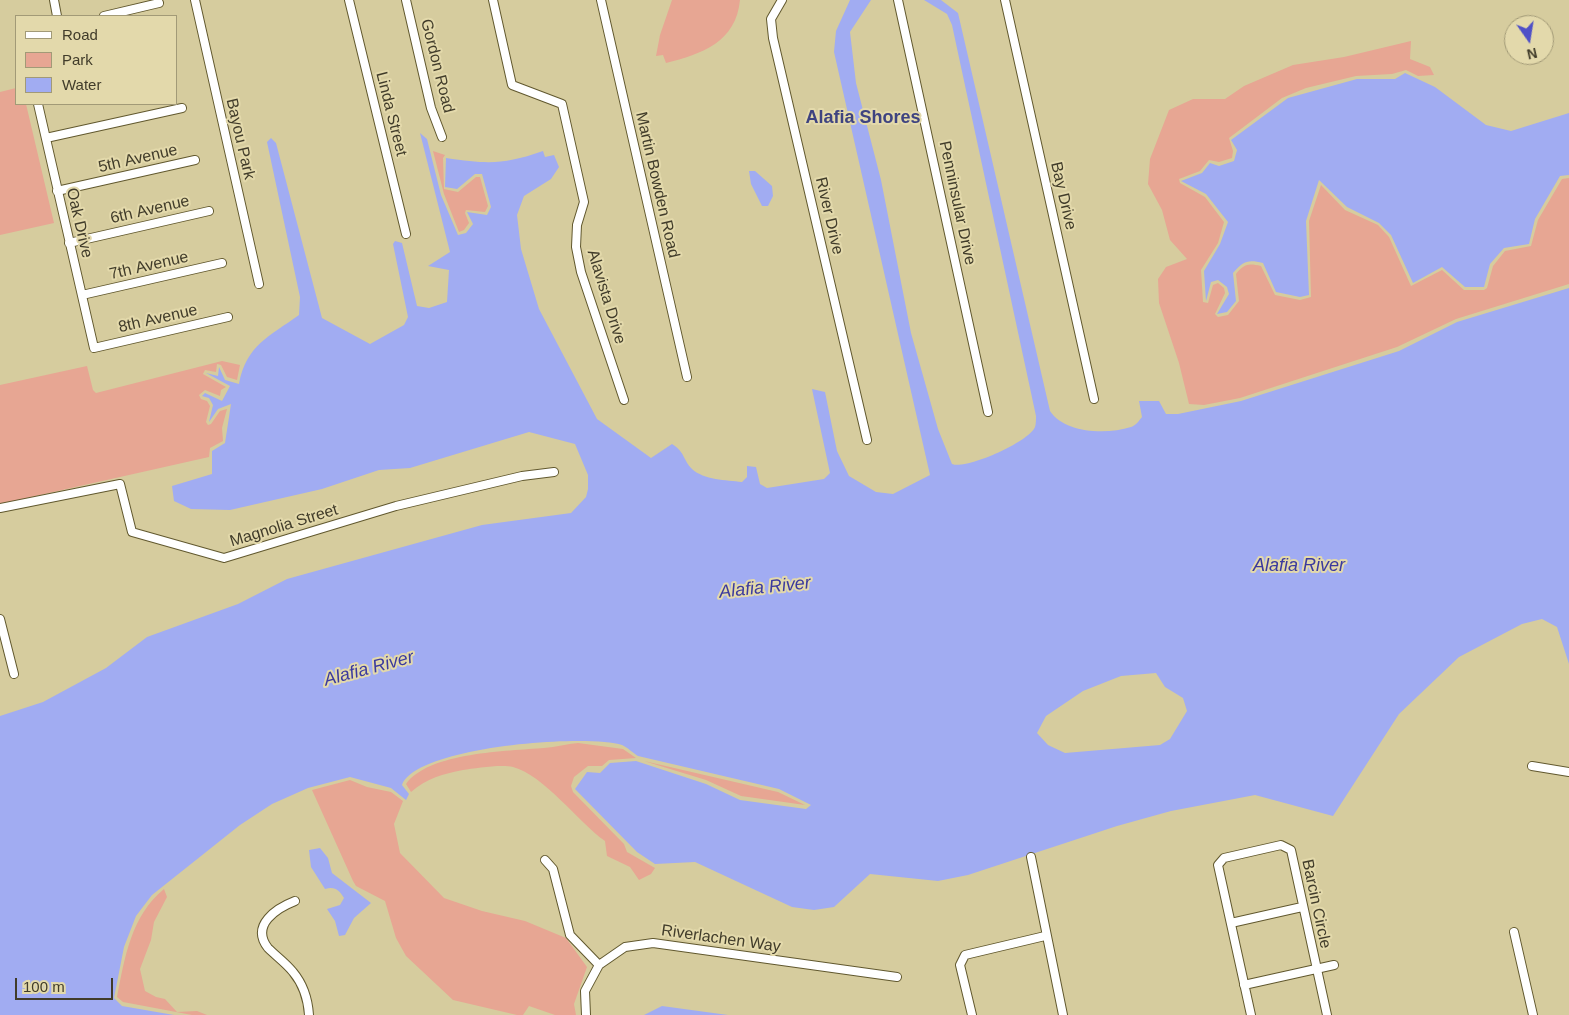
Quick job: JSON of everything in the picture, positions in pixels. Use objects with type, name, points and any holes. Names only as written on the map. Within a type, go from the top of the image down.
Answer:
[{"type":"street","points":[[54,0],[57,15]]},
{"type":"street","name":"Bayou Park","points":[[195,0],[259,284]]},
{"type":"street","name":"Linda Street","points":[[349,0],[406,234]]},
{"type":"street","name":"Gordon Road","points":[[406,0],[431,108],[442,138]]},
{"type":"street","name":"Alavista Drive","points":[[493,0],[512,85],[562,104],[584,202],[577,225],[578,255],[581,272],[624,400]]},
{"type":"street","name":"Martin Bowden Road","points":[[601,0],[687,377]]},
{"type":"street","name":"River Drive","points":[[782,0],[770,20],[773,38],[867,440]]},
{"type":"street","name":"Penninsular Drive","points":[[898,0],[988,412]]},
{"type":"street","name":"Bay Drive","points":[[1005,0],[1094,399]]},
{"type":"street","points":[[108,15],[159,3]]},
{"type":"street","name":"Oak Drive","points":[[38,105],[94,348]]},
{"type":"street","points":[[46,138],[182,108]]},
{"type":"street","name":"5th Avenue","points":[[57,191],[195,160]]},
{"type":"street","name":"6th Avenue","points":[[69,243],[209,211]]},
{"type":"street","name":"7th Avenue","points":[[82,295],[222,263]]},
{"type":"street","name":"8th Avenue","points":[[94,348],[228,317]]},
{"type":"street","name":"Magnolia Street","points":[[0,508],[120,484],[132,532],[224,558],[396,506],[522,476],[554,472]]},
{"type":"street","points":[[0,619],[14,674]]},
{"type":"street","points":[[1532,766],[1569,772]]},
{"type":"street","name":"Barcin Circle","points":[[1251,1015],[1218,865],[1224,858],[1281,845],[1291,850],[1327,1015]]},
{"type":"street","points":[[1031,857],[1045,936],[1063,1015]]},
{"type":"street","points":[[545,860],[553,869],[570,934],[599,965]]},
{"type":"street","points":[[295,901],[278,908],[266,919],[262,935],[267,946],[293,972],[301,986],[309,1015]]},
{"type":"street","points":[[1231,923],[1302,907]]},
{"type":"street","points":[[1514,932],[1533,1015]]},
{"type":"street","points":[[972,1015],[960,965],[965,955],[1045,936]]},
{"type":"street","name":"Riverlachen Way","points":[[586,1015],[585,991],[599,965],[625,947],[652,943],[897,978]]},
{"type":"street","points":[[1244,985],[1334,965]]},
{"type":"green space","points":[[672,0],[740,0],[732,26],[715,44],[692,55],[666,63],[663,55],[656,56],[660,35]]},
{"type":"green space","points":[[1411,41],[1410,59],[1430,67],[1434,75],[1418,76],[1406,70],[1392,74],[1356,76],[1306,88],[1282,98],[1229,138],[1233,151],[1232,158],[1219,162],[1209,160],[1200,171],[1179,179],[1180,183],[1205,197],[1224,222],[1218,243],[1201,270],[1203,302],[1208,303],[1213,285],[1218,283],[1224,288],[1225,293],[1215,314],[1218,317],[1228,315],[1239,301],[1236,274],[1241,268],[1249,265],[1261,266],[1275,295],[1300,300],[1311,297],[1309,221],[1321,185],[1345,210],[1378,225],[1389,237],[1411,286],[1442,270],[1464,290],[1484,290],[1487,288],[1493,266],[1505,251],[1531,246],[1538,220],[1562,179],[1569,178],[1569,284],[1456,319],[1397,347],[1240,398],[1204,405],[1189,404],[1179,363],[1159,303],[1158,279],[1166,267],[1187,259],[1170,240],[1162,210],[1148,184],[1150,159],[1169,110],[1193,99],[1225,99],[1244,86],[1293,65],[1344,57]]},
{"type":"green space","points":[[15,88],[15,105],[26,105],[54,223],[0,235],[0,92]]},
{"type":"green space","points":[[433,151],[445,155],[443,158],[444,189],[458,192],[476,177],[480,177],[488,206],[485,212],[466,210],[465,213],[469,223],[464,230],[459,232],[444,194]]},
{"type":"green space","points":[[222,361],[240,365],[237,380],[227,377],[221,365],[217,364],[216,372],[205,370],[203,374],[226,387],[221,390],[220,396],[205,390],[199,395],[210,406],[206,422],[208,425],[211,424],[220,411],[227,409],[222,428],[223,441],[210,448],[209,457],[0,504],[0,385],[87,366],[93,390],[96,393]]},
{"type":"green space","points":[[578,743],[623,749],[636,758],[609,760],[602,766],[588,766],[574,777],[571,786],[573,792],[624,844],[627,852],[655,868],[651,874],[639,880],[630,867],[607,856],[605,841],[549,789],[537,779],[513,767],[488,767],[449,773],[429,780],[411,792],[406,784],[417,773],[432,765],[450,759],[491,752],[548,748]]},
{"type":"green space","points":[[644,761],[778,792],[805,805],[741,796],[706,780]]},
{"type":"green space","points":[[350,780],[367,787],[391,792],[403,801],[394,824],[400,853],[444,898],[482,911],[525,921],[566,938],[587,967],[574,1004],[576,1015],[555,1015],[529,1006],[523,1015],[517,1015],[453,1000],[406,956],[396,938],[385,901],[356,886],[353,881],[312,790]]},
{"type":"green space","points":[[164,889],[167,897],[154,922],[151,940],[140,969],[145,991],[165,999],[177,1012],[197,1011],[207,1015],[192,1015],[123,1002],[117,997],[127,952],[137,924],[153,900]]},
{"type":"water","name":"Alafia River","points":[[850,0],[871,0],[850,32],[856,83],[881,180],[911,333],[938,429],[952,464],[970,463],[1010,447],[1030,433],[1035,427],[1036,416],[952,25],[947,14],[924,0],[941,0],[958,13],[1050,411],[1065,424],[1075,428],[1098,431],[1121,430],[1131,427],[1142,417],[1139,401],[1159,401],[1166,414],[1178,414],[1241,401],[1399,351],[1457,322],[1569,288],[1569,664],[1557,627],[1542,619],[1522,624],[1459,657],[1399,714],[1333,816],[1255,795],[1171,811],[1117,826],[968,875],[938,881],[870,874],[834,907],[814,910],[792,907],[695,862],[655,864],[637,852],[575,789],[587,772],[600,773],[610,763],[636,761],[706,784],[740,800],[806,809],[811,805],[779,789],[638,756],[622,745],[575,741],[504,746],[469,752],[438,761],[414,772],[402,785],[409,794],[406,800],[391,788],[350,777],[308,788],[272,804],[240,825],[152,895],[136,916],[124,947],[114,998],[122,1006],[174,1015],[0,1015],[0,716],[43,702],[106,668],[147,637],[238,604],[287,579],[482,525],[571,513],[586,497],[588,475],[575,444],[529,432],[410,468],[379,470],[322,489],[230,510],[191,509],[174,501],[172,486],[212,474],[212,451],[225,443],[231,404],[218,409],[209,422],[213,405],[209,398],[202,396],[205,393],[222,401],[230,386],[206,373],[218,376],[219,367],[225,380],[239,384],[242,371],[253,351],[269,336],[299,315],[300,297],[267,142],[271,138],[276,143],[322,318],[370,344],[404,325],[408,317],[393,244],[395,241],[402,243],[417,306],[429,308],[447,302],[449,270],[428,266],[450,252],[420,133],[427,139],[441,195],[458,235],[466,233],[473,224],[467,212],[487,215],[491,207],[482,174],[475,174],[457,189],[445,187],[446,158],[495,162],[517,159],[543,151],[545,157],[554,155],[559,167],[551,179],[524,196],[517,215],[521,249],[539,309],[597,419],[651,458],[672,444],[682,453],[692,469],[697,473],[716,479],[742,482],[747,477],[747,466],[756,467],[760,484],[767,488],[824,479],[830,473],[812,389],[825,392],[837,451],[849,476],[876,492],[893,494],[930,475],[834,52],[836,31]],"holes":[[[1156,673],[1165,687],[1183,698],[1187,711],[1170,739],[1160,745],[1065,753],[1048,745],[1037,733],[1046,716],[1083,691],[1121,676]]]},
{"type":"water","points":[[1405,73],[1435,87],[1486,125],[1511,131],[1569,113],[1569,175],[1560,176],[1535,219],[1529,244],[1504,248],[1490,264],[1484,287],[1465,287],[1442,267],[1413,283],[1391,235],[1379,223],[1347,207],[1319,180],[1306,221],[1309,295],[1300,297],[1276,292],[1263,263],[1250,261],[1240,266],[1233,273],[1236,301],[1227,312],[1217,314],[1229,294],[1227,287],[1218,280],[1211,282],[1206,301],[1204,271],[1220,244],[1228,222],[1206,194],[1181,181],[1202,173],[1210,163],[1219,166],[1234,161],[1237,150],[1231,140],[1288,98],[1357,79],[1395,79]]},
{"type":"water","points":[[749,171],[755,171],[772,186],[773,196],[768,206],[762,206],[751,184]]},
{"type":"water","points":[[320,848],[328,858],[332,873],[371,903],[354,918],[345,935],[339,936],[335,921],[327,909],[340,905],[344,898],[336,889],[325,889],[311,867],[309,850]]},
{"type":"water","points":[[662,1006],[728,1015],[644,1015]]},
{"type":"district","name":"Alafia Shores","points":[[863,118]]}]
